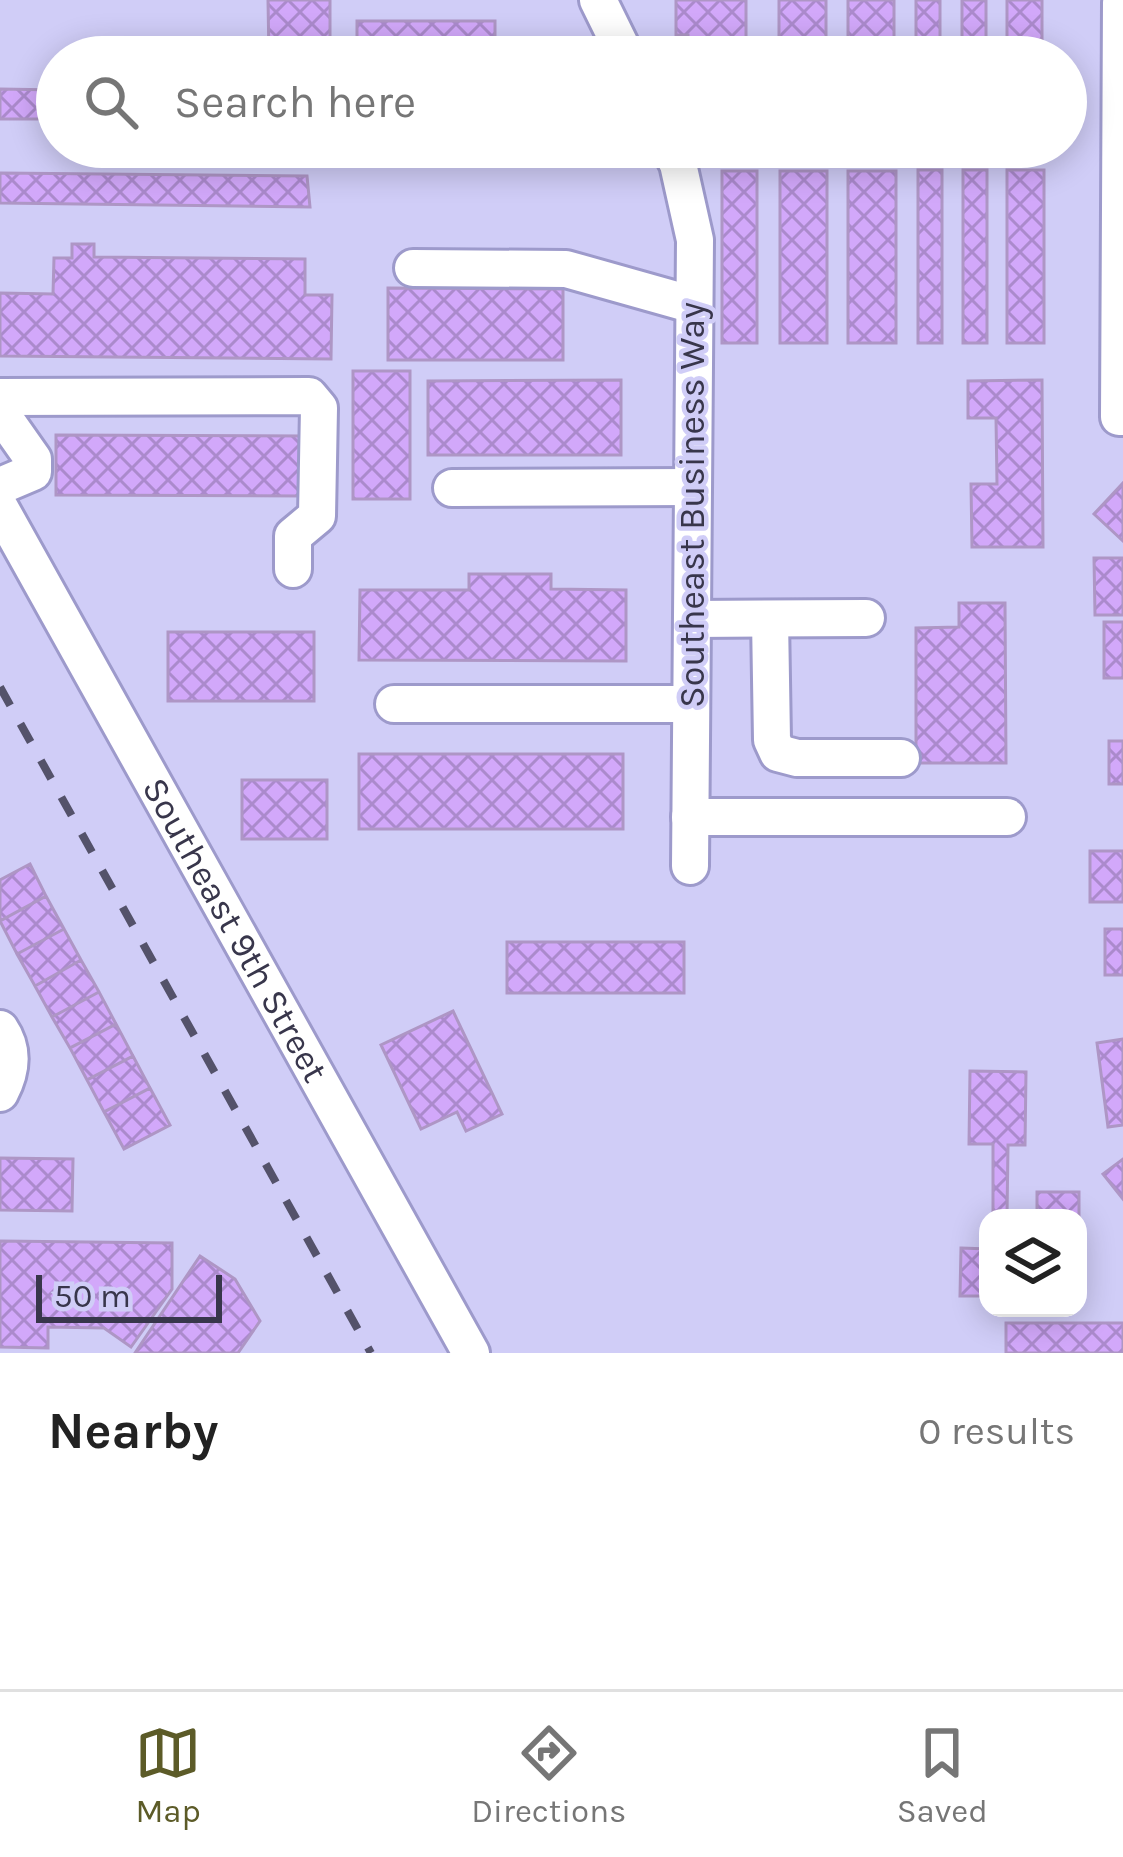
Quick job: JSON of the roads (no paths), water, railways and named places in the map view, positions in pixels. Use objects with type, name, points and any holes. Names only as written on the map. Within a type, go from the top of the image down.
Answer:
[{"type":"street","points":[[598,0],[616,36]]},
{"type":"street","points":[[1122,17],[1119,417],[1123,417]]},
{"type":"street","name":"Southeast Business Way","points":[[678,168],[694,240],[690,866]]},
{"type":"street","points":[[413,268],[566,268],[694,305]]},
{"type":"street","points":[[0,397],[309,396],[319,408],[317,516],[293,536],[293,569]]},
{"type":"street","points":[[0,412],[33,459],[33,472],[0,486]]},
{"type":"street","points":[[452,488],[692,487]]},
{"type":"street","name":"Southeast 9th Street","points":[[0,508],[471,1353]]},
{"type":"street","points":[[692,619],[866,618]]},
{"type":"street","points":[[770,619],[772,740],[778,753],[797,758],[902,758]]},
{"type":"street","points":[[394,704],[691,704]]},
{"type":"street","points":[[690,817],[1006,817]]},
{"type":"street","points":[[0,1029],[12,1067],[0,1093]]},
{"type":"railway","points":[[0,687],[371,1353]]}]
